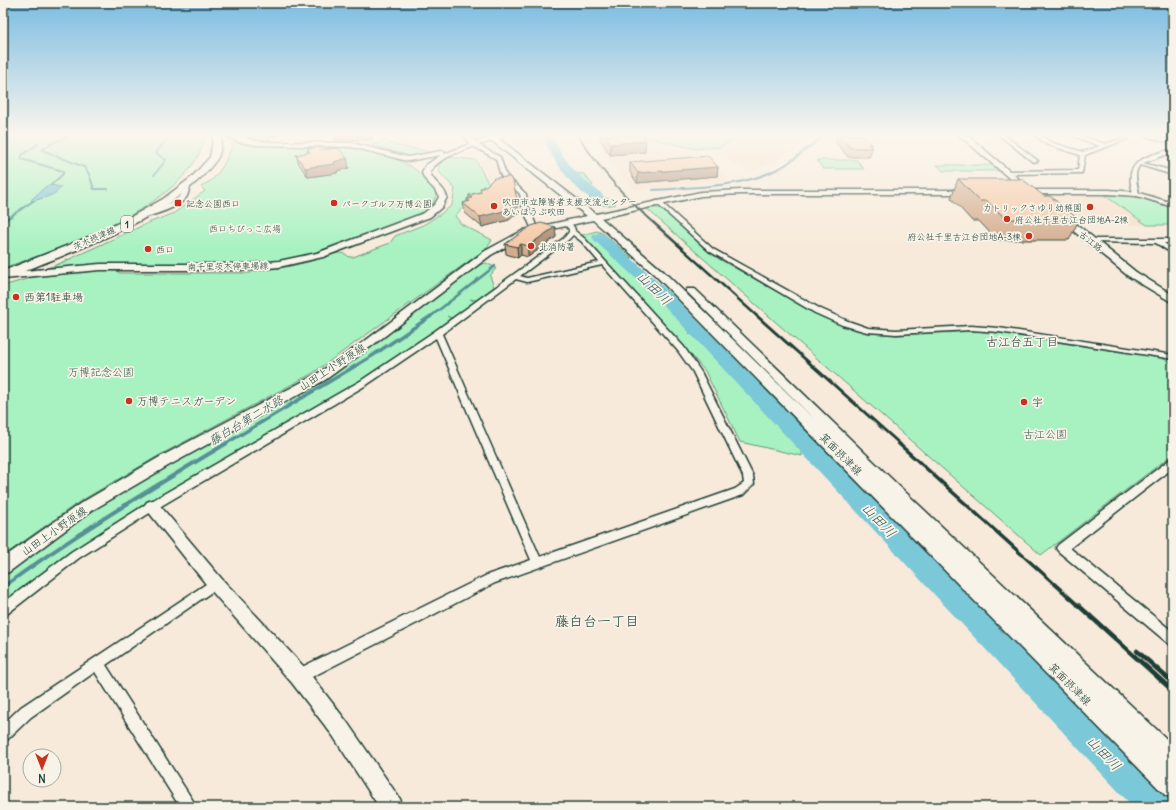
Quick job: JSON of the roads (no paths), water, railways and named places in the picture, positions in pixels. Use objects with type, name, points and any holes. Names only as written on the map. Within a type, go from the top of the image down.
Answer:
[{"type":"main road","name":"茨木摂津線","points":[[3,276],[88,242],[140,217],[187,187],[202,173]]},
{"type":"main road","name":"南千里茨木停車場線","points":[[3,276],[100,267],[263,266],[292,262],[313,257],[417,219],[434,210],[442,201],[443,193],[427,175],[427,173]]},
{"type":"main road","name":"箕面摂津線","points":[[543,173],[672,273],[1173,760]]},
{"type":"main road","points":[[1007,173],[1043,202]]},
{"type":"main road","points":[[598,216],[701,194],[741,192],[982,192]]},
{"type":"main road","points":[[1014,192],[1109,192],[1136,194]]},
{"type":"main road","name":"古江路","points":[[1053,210],[1138,279],[1173,300]]},
{"type":"main road","name":"箕面摂津線","points":[[598,216],[660,274],[1173,787]]},
{"type":"main road","name":"山田上小野原線","points":[[3,566],[86,507],[163,462],[320,377],[488,254],[520,236],[535,230],[569,228],[598,216]]},
{"type":"main road","points":[[152,506],[215,583],[299,676],[340,729],[392,807]]},
{"type":"street","points":[[503,173],[504,176],[523,194],[525,206],[535,230]]},
{"type":"street","points":[[1007,173],[1078,173]]},
{"type":"street","points":[[1133,173],[1136,194],[1173,205]]},
{"type":"street","points":[[658,202],[711,250],[818,311],[845,323],[868,330],[896,332],[971,328],[999,330],[1173,358]]},
{"type":"street","points":[[3,610],[75,555],[152,506],[365,382],[438,333],[566,239],[569,228],[583,240],[681,349],[697,372],[748,476],[749,484],[739,492],[491,579],[299,676]]},
{"type":"street","points":[[1091,241],[1173,241]]},
{"type":"street","points":[[1157,241],[1173,252]]},
{"type":"street","points":[[515,277],[527,280],[604,263]]},
{"type":"street","points":[[438,333],[537,562]]},
{"type":"street","points":[[1173,462],[1062,548],[1173,640]]},
{"type":"street","points":[[3,734],[26,712],[215,583]]},
{"type":"street","points":[[97,663],[189,807]]},
{"type":"water","points":[[51,185],[61,187],[56,193],[33,201],[31,200],[45,187]]},
{"type":"waterway","points":[[51,185],[63,173]]},
{"type":"waterway","points":[[88,173],[94,189],[108,189]]},
{"type":"waterway","name":"山田川","points":[[569,173],[597,196]]},
{"type":"waterway","points":[[653,190],[734,183],[770,173]]},
{"type":"waterway","points":[[11,216],[33,201]]},
{"type":"waterway","points":[[3,221],[13,215]]},
{"type":"waterway","name":"山田川","points":[[599,237],[663,295],[1156,807]]},
{"type":"waterway","name":"藤白台第二水路","points":[[430,317],[495,266]]},
{"type":"waterway","name":"藤白台第二水路","points":[[225,444],[372,356],[431,316]]},
{"type":"waterway","name":"藤白台第二水路","points":[[3,587],[85,530],[227,443]]},
{"type":"railway","points":[[605,173],[645,215]]},
{"type":"railway","points":[[645,215],[758,317]]},
{"type":"railway","points":[[757,316],[900,444]]},
{"type":"railway","points":[[898,443],[1079,606]]},
{"type":"railway","points":[[1078,605],[1173,691]]},
{"type":"railway","points":[[1137,651],[1173,683]]},
{"type":"place","name":"記念公園西口","points":[[178,203]]},
{"type":"place","name":"パークゴルフ万博公園","points":[[334,203]]},
{"type":"place","name":"吹田市立障害者支援交流センター あいほうぷ吹田","points":[[494,206]]},
{"type":"place","name":"カトリックさゆり幼稚園","points":[[1090,207]]},
{"type":"place","name":"府公社千里古江台団地A-2棟","points":[[1007,219]]},
{"type":"place","name":"府公社千里古江台団地A-3棟","points":[[1029,236]]},
{"type":"place","name":"北消防署","points":[[531,246]]},
{"type":"place","name":"西口","points":[[148,249]]},
{"type":"place","name":"西第1駐車場","points":[[16,297]]},
{"type":"place","name":"万博テニスガーデン","points":[[129,401]]},
{"type":"place","name":"宇","points":[[1024,402]]},
{"type":"district","name":"古江台五丁目","points":[[1022,341]]},
{"type":"district","name":"藤白台一丁目","points":[[597,621]]},
{"type":"park label","name":"西口ちびっこ広場","points":[[245,228]]},
{"type":"park label","name":"万博記念公園","points":[[101,372]]},
{"type":"park label","name":"古江公園","points":[[1045,434]]}]
